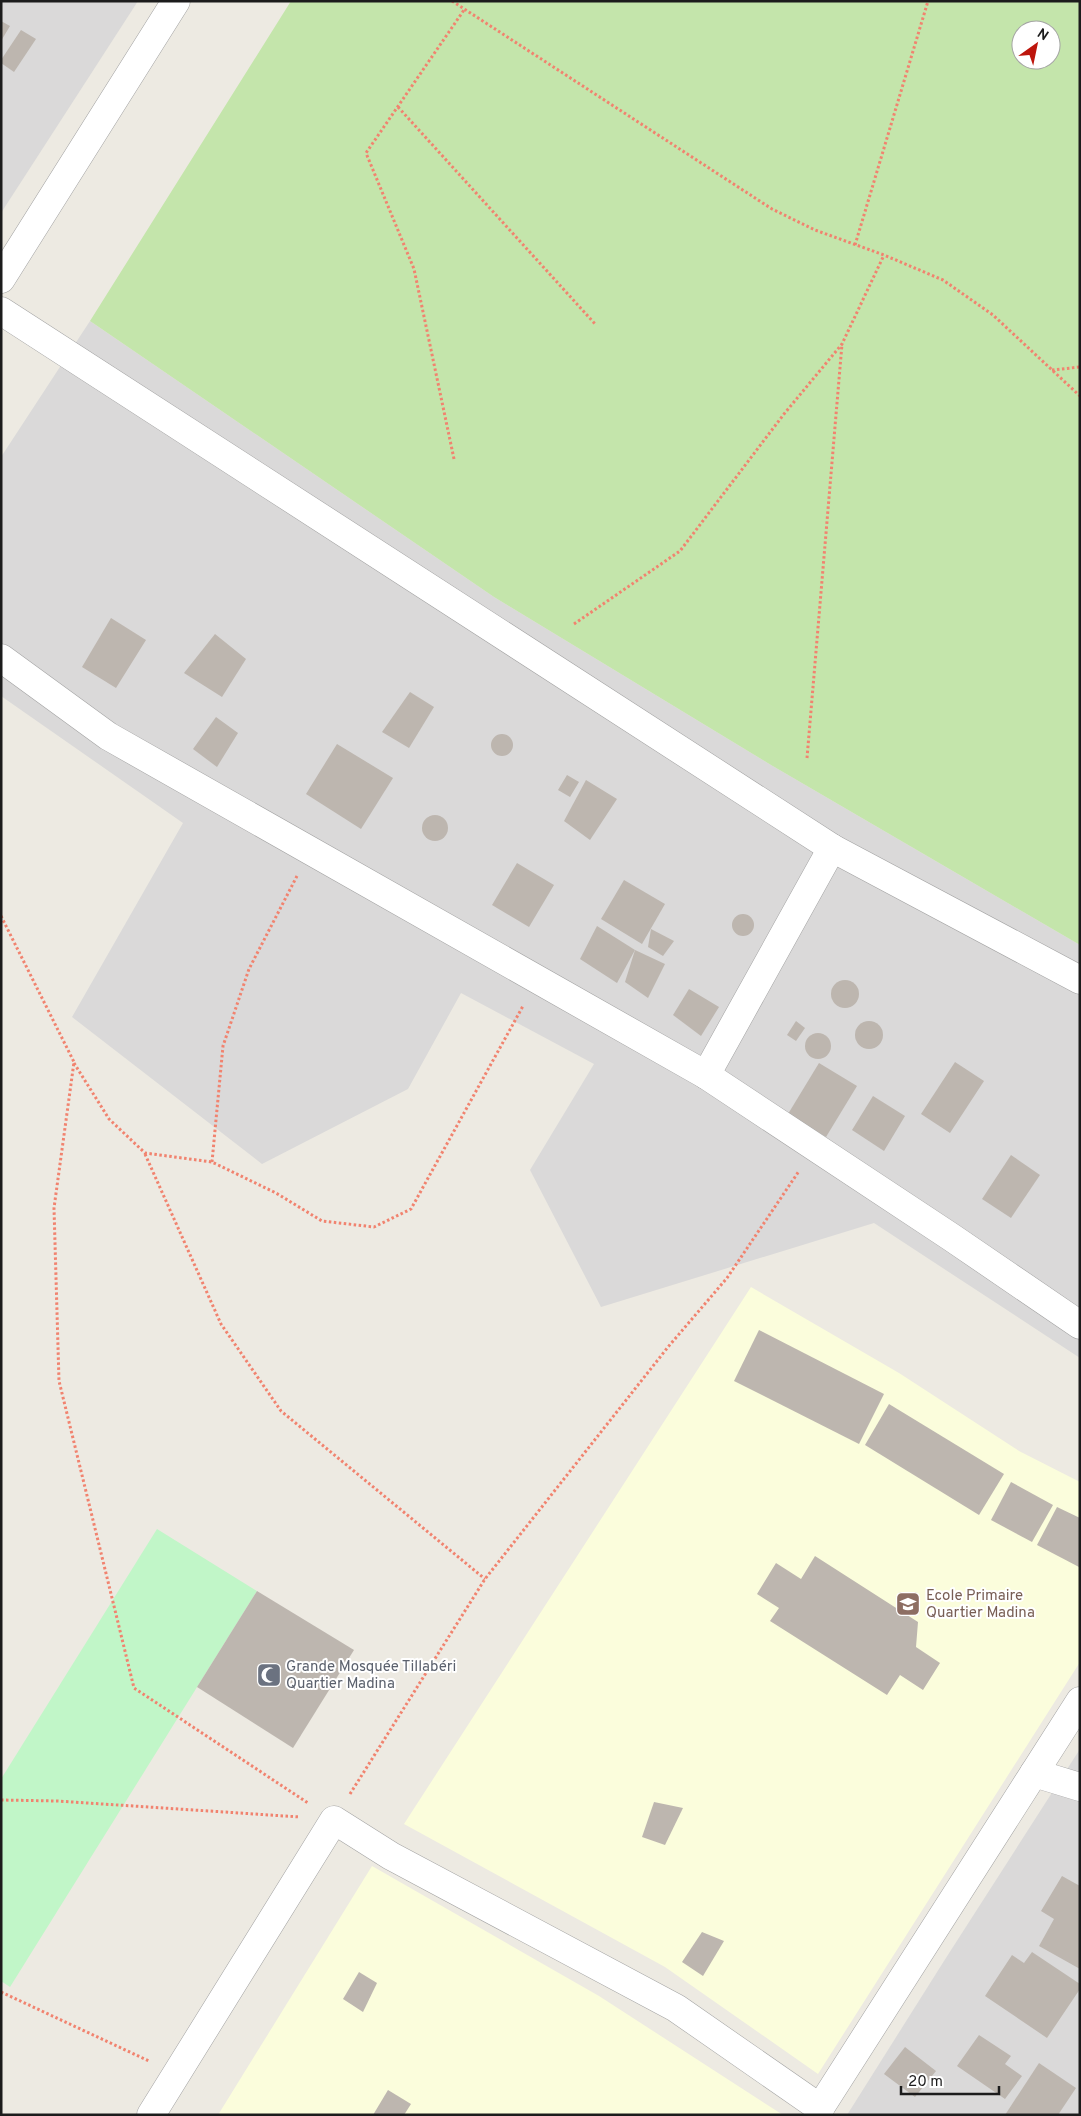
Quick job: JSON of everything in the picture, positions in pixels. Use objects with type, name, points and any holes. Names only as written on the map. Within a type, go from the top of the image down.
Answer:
[{"type":"street","points":[[1,279],[176,1]]},
{"type":"street","points":[[1,311],[832,848],[1080,980]]},
{"type":"street","points":[[1,658],[108,736],[706,1076],[1079,1323]]},
{"type":"street","points":[[706,1076],[832,848]]},
{"type":"street","points":[[151,2115],[334,1820],[391,1856],[676,2008],[820,2111],[1080,1701]]},
{"type":"street","points":[[1034,1772],[1080,1787]]},
{"type":"path","points":[[452,1],[772,209],[815,230],[884,255],[942,280],[993,315],[1080,396]]},
{"type":"path","points":[[855,244],[928,1]]},
{"type":"path","points":[[454,459],[414,269],[366,153],[464,10]]},
{"type":"path","points":[[398,107],[596,326]]},
{"type":"path","points":[[574,624],[680,550],[784,414],[842,344],[884,255]]},
{"type":"path","points":[[807,758],[842,344]]},
{"type":"path","points":[[1051,370],[1080,368]]},
{"type":"path","points":[[212,1162],[223,1046],[249,969],[310,850]]},
{"type":"path","points":[[1,916],[74,1062],[109,1119],[145,1154],[220,1324],[281,1410],[485,1578]]},
{"type":"path","points":[[145,1154],[212,1162],[276,1193],[322,1221],[374,1227],[411,1209],[538,980]]},
{"type":"path","points":[[74,1062],[54,1208],[59,1381],[134,1688],[334,1820]]},
{"type":"path","points":[[334,1820],[485,1578],[668,1347],[727,1278],[815,1147]]},
{"type":"path","points":[[1,1798],[334,1820]]},
{"type":"path","points":[[1,1992],[177,2074]]},
{"type":"shaded area","points":[[1,1],[138,1],[1,213]]},
{"type":"shaded area","points":[[90,321],[494,597],[771,765],[1080,945],[1080,1358],[874,1223],[601,1307],[530,1170],[594,1064],[461,993],[408,1089],[262,1164],[72,1017],[183,823],[1,696],[1,457]]},
{"type":"shaded area","points":[[751,1287],[899,1373],[1019,1451],[1080,1482],[1080,1662],[818,2074],[665,1967],[404,1824]]},
{"type":"shaded area","points":[[1080,1749],[1080,2115],[847,2115],[944,1961]]},
{"type":"shaded area","points":[[372,1866],[599,1996],[783,2115],[218,2115]]},
{"type":"green space","points":[[291,1],[1080,1],[1080,945],[771,765],[494,597],[90,321]]},
{"type":"green space","points":[[157,1529],[257,1591],[10,1987],[1,1981],[1,1779]]},
{"type":"building","points":[[1,21],[10,26],[1,41]]},
{"type":"building","points":[[21,30],[36,39],[14,72],[1,63],[1,60]]},
{"type":"building","points":[[111,618],[146,640],[116,688],[82,667]]},
{"type":"building","points":[[215,634],[246,659],[222,697],[184,673]]},
{"type":"building","points":[[410,692],[434,707],[409,748],[382,732]]},
{"type":"building","points":[[216,717],[238,733],[217,767],[193,749]]},
{"type":"building","points":[[502,734],[510,737],[513,745],[510,753],[502,756],[494,753],[491,745],[494,737]]},
{"type":"building","points":[[337,744],[393,778],[361,829],[306,794]]},
{"type":"building","points":[[567,775],[579,782],[570,797],[558,790]]},
{"type":"building","points":[[586,780],[617,799],[590,840],[564,821]]},
{"type":"building","points":[[435,815],[444,819],[448,828],[444,837],[435,841],[426,837],[422,828],[426,819]]},
{"type":"building","points":[[517,863],[554,885],[529,927],[492,905]]},
{"type":"building","points":[[624,880],[665,904],[642,944],[601,919]]},
{"type":"building","points":[[743,914],[751,917],[754,925],[751,933],[743,936],[735,933],[732,925],[735,917]]},
{"type":"building","points":[[597,926],[635,950],[617,983],[580,959]]},
{"type":"building","points":[[651,929],[674,941],[663,956],[648,947]]},
{"type":"building","points":[[635,950],[665,964],[648,998],[625,982]]},
{"type":"building","points":[[845,980],[855,984],[859,994],[855,1004],[845,1008],[835,1004],[831,994],[835,984]]},
{"type":"building","points":[[689,989],[719,1007],[701,1036],[673,1015]]},
{"type":"building","points":[[796,1021],[805,1028],[796,1041],[787,1035]]},
{"type":"building","points":[[869,1021],[879,1025],[883,1035],[879,1045],[869,1049],[859,1045],[855,1035],[859,1025]]},
{"type":"building","points":[[818,1033],[827,1037],[831,1046],[827,1055],[818,1059],[809,1055],[805,1046],[809,1037]]},
{"type":"building","points":[[955,1062],[984,1081],[950,1133],[921,1114]]},
{"type":"building","points":[[819,1063],[857,1086],[826,1137],[788,1114]]},
{"type":"building","points":[[873,1096],[905,1116],[884,1151],[852,1130]]},
{"type":"building","points":[[1011,1155],[1040,1175],[1011,1218],[982,1199]]},
{"type":"building","points":[[759,1330],[884,1394],[859,1444],[734,1381]]},
{"type":"building","points":[[889,1404],[1004,1474],[979,1515],[865,1445]]},
{"type":"building","points":[[1011,1482],[1053,1505],[1032,1542],[991,1520]]},
{"type":"building","points":[[1057,1507],[1080,1518],[1079,1567],[1037,1545]]},
{"type":"building","points":[[815,1556],[918,1622],[916,1647],[940,1663],[923,1690],[900,1675],[887,1695],[770,1621],[779,1608],[757,1594],[776,1563],[801,1579]]},
{"type":"building","points":[[257,1591],[354,1650],[293,1748],[197,1687]]},
{"type":"building","points":[[654,1802],[683,1808],[665,1845],[642,1837]]},
{"type":"building","points":[[1062,1876],[1080,1886],[1080,1969],[1039,1946],[1054,1919],[1041,1911]]},
{"type":"building","points":[[702,1932],[724,1941],[703,1976],[682,1962]]},
{"type":"building","points":[[1032,1952],[1080,1984],[1080,1989],[1047,2038],[985,1996],[1012,1955],[1024,1963]]},
{"type":"building","points":[[359,1972],[377,1983],[363,2012],[343,1999]]},
{"type":"building","points":[[979,2035],[1011,2056],[1005,2064],[1022,2076],[1005,2099],[957,2066]]},
{"type":"building","points":[[905,2047],[936,2071],[915,2097],[884,2074]]},
{"type":"building","points":[[1039,2063],[1076,2088],[1058,2115],[1005,2115]]},
{"type":"building","points":[[388,2090],[411,2104],[404,2115],[373,2115]]},
{"type":"place","name":"Ecole Primaire Quartier Madina","points":[[908,1604]]},
{"type":"place","name":"Grande Mosquée Tillabéri Quartier Madina","points":[[269,1675]]}]
